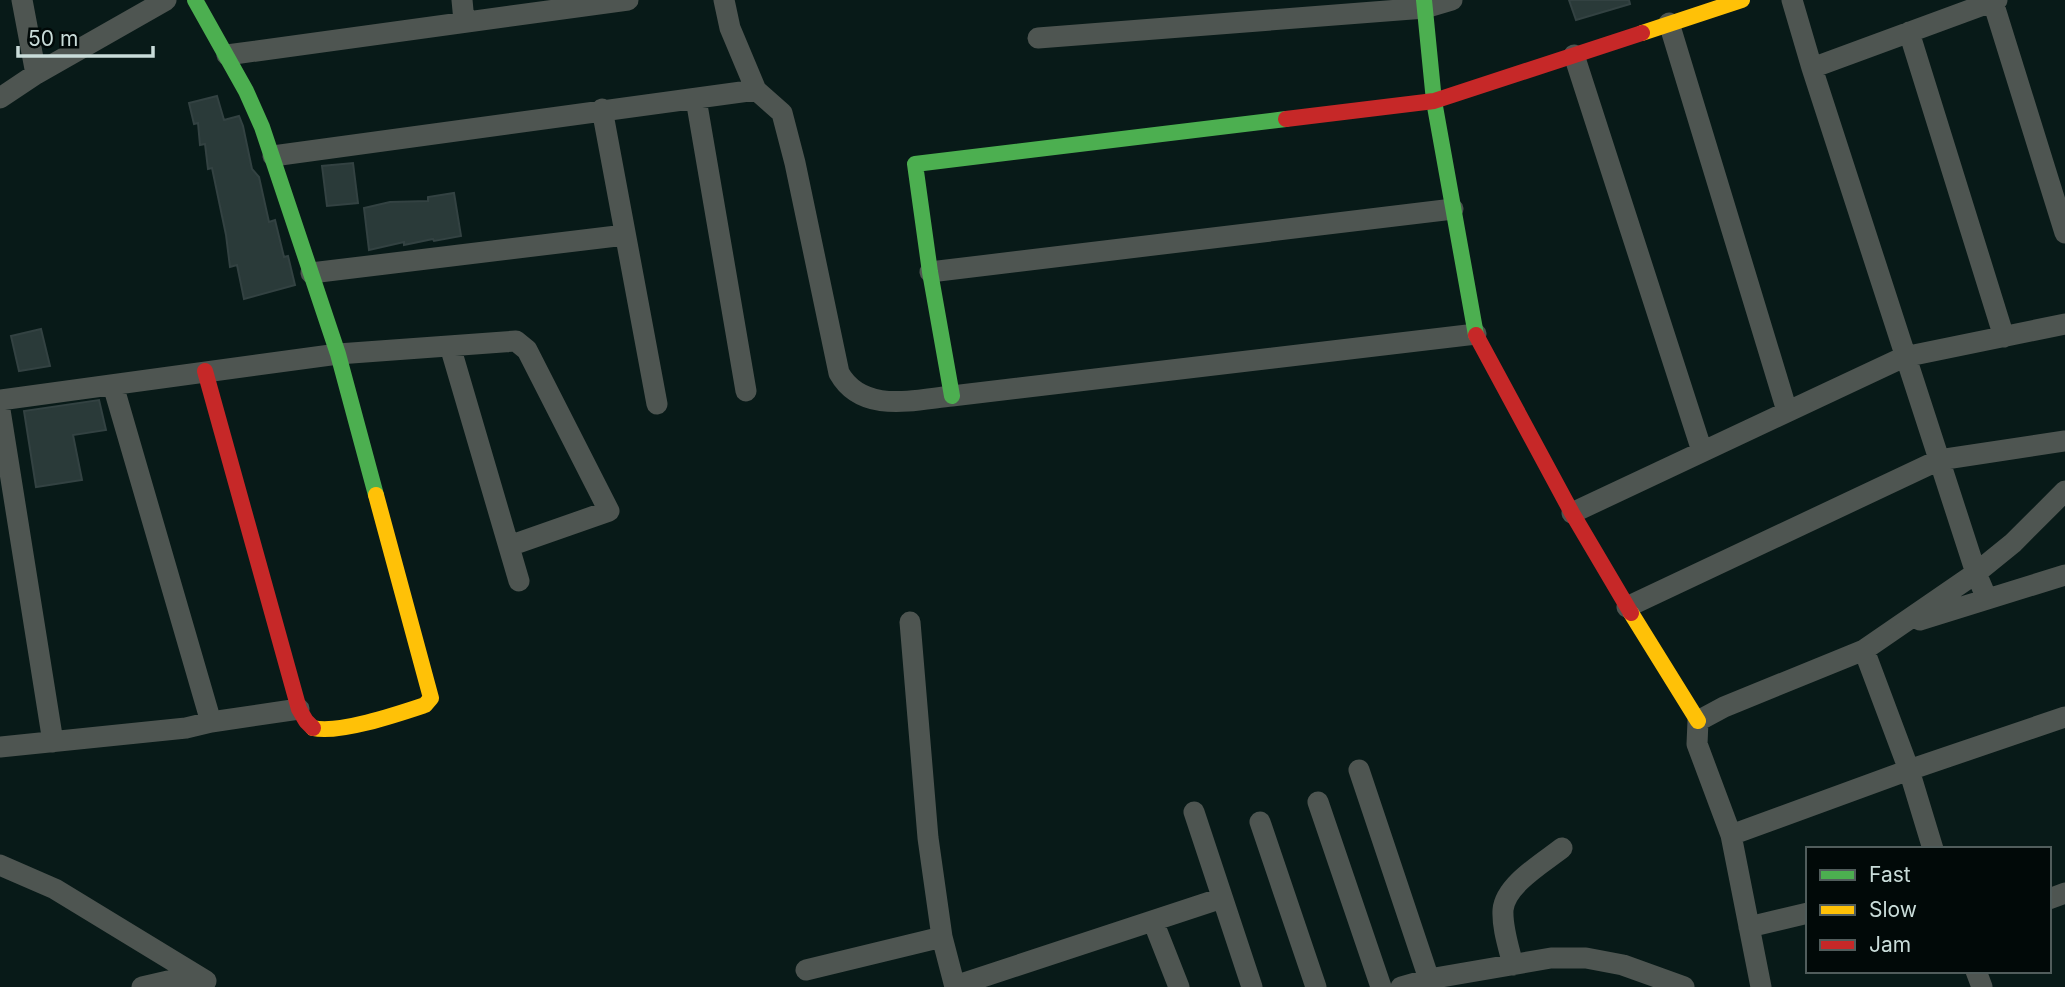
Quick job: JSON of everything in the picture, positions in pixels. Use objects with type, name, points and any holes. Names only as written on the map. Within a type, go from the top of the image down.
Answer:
[{"type":"street","points":[[22,0],[36,74]]},
{"type":"street","points":[[0,98],[36,74],[166,0]]},
{"type":"street","points":[[195,0],[246,91],[273,156],[338,354],[431,698],[425,705],[324,730],[307,724],[299,709],[205,371]]},
{"type":"street","points":[[227,55],[463,11],[628,0]]},
{"type":"street","points":[[724,0],[730,28],[756,90],[782,113],[796,163],[839,373],[845,384],[867,398],[885,402],[952,396],[1476,334]]},
{"type":"street","points":[[1038,38],[1452,0]]},
{"type":"street","points":[[952,396],[930,272],[915,164],[1434,101],[1742,0]]},
{"type":"street","points":[[1792,0],[1904,357],[1987,600]]},
{"type":"street","points":[[1812,68],[1995,1],[2065,233]]},
{"type":"street","points":[[1425,4],[1434,101],[1476,334],[1572,513],[1698,721],[1697,744],[1731,835],[1761,987]]},
{"type":"street","points":[[1669,23],[1787,411]]},
{"type":"street","points":[[1909,32],[2004,337]]},
{"type":"street","points":[[1574,55],[1702,451]]},
{"type":"street","points":[[273,156],[756,90]]},
{"type":"street","points":[[696,99],[746,391]]},
{"type":"street","points":[[602,109],[657,404]]},
{"type":"street","points":[[930,272],[1453,209]]},
{"type":"street","points":[[311,273],[625,235]]},
{"type":"street","points":[[1572,513],[1904,357],[2065,324]]},
{"type":"street","points":[[0,400],[338,354],[516,341],[527,350],[609,511],[509,546]]},
{"type":"street","points":[[450,346],[519,581]]},
{"type":"street","points":[[113,385],[211,722]]},
{"type":"street","points":[[0,410],[53,743]]},
{"type":"street","points":[[1627,607],[1939,460],[2065,440]]},
{"type":"street","points":[[1698,721],[1724,707],[1864,650],[1976,573],[2012,543],[2065,491]]},
{"type":"street","points":[[1901,625],[2065,575]]},
{"type":"street","points":[[910,622],[928,838],[942,937],[955,986],[1222,898]]},
{"type":"street","points":[[1864,650],[1909,770],[1932,847]]},
{"type":"street","points":[[0,747],[186,728],[299,709]]},
{"type":"street","points":[[1731,835],[2065,717]]},
{"type":"street","points":[[1359,769],[1429,979]]},
{"type":"street","points":[[1318,802],[1381,987]]},
{"type":"street","points":[[1194,812],[1252,987]]},
{"type":"street","points":[[1261,822],[1316,987]]},
{"type":"street","points":[[1513,965],[1503,919],[1506,898],[1513,887],[1562,848]]},
{"type":"street","points":[[0,865],[55,889],[212,984]]},
{"type":"street","points":[[1749,927],[1806,913]]},
{"type":"street","points":[[1153,921],[1179,987]]},
{"type":"street","points":[[806,970],[942,937]]},
{"type":"street","points":[[1401,987],[1429,979],[1551,958],[1586,958],[1623,965],[1684,987]]},
{"type":"street","points":[[142,987],[187,979],[212,984]]},
{"type":"building","points":[[1569,0],[1629,0],[1630,4],[1576,20]]},
{"type":"building","points":[[217,96],[224,120],[239,116],[252,169],[259,177],[269,222],[275,220],[284,257],[288,256],[295,285],[244,299],[237,265],[230,267],[212,168],[208,169],[205,144],[200,145],[198,123],[194,124],[189,103]]},
{"type":"building","points":[[353,163],[358,203],[327,206],[322,166]]},
{"type":"building","points":[[454,193],[461,236],[404,245],[404,242],[369,250],[364,208],[390,202],[428,201],[428,197]]},
{"type":"building","points":[[41,329],[50,366],[19,371],[11,336]]},
{"type":"building","points":[[99,400],[106,430],[73,435],[82,480],[36,487],[24,411]]},
{"type":"traffic: fast","points":[[195,0],[246,91],[262,127],[338,354],[376,495]]},
{"type":"traffic: fast","points":[[1424,0],[1434,101],[1476,335]]},
{"type":"traffic: fast","points":[[952,396],[930,272],[915,164],[1286,119]]},
{"type":"traffic: slow","points":[[1642,33],[1742,0]]},
{"type":"traffic: slow","points":[[313,728],[338,728],[369,722],[425,705],[431,698],[376,495]]},
{"type":"traffic: slow","points":[[1631,613],[1698,721]]},
{"type":"traffic: jam","points":[[1286,119],[1434,101],[1642,33]]},
{"type":"traffic: jam","points":[[1476,335],[1572,513],[1631,613]]},
{"type":"traffic: jam","points":[[205,371],[299,709],[313,728]]}]
